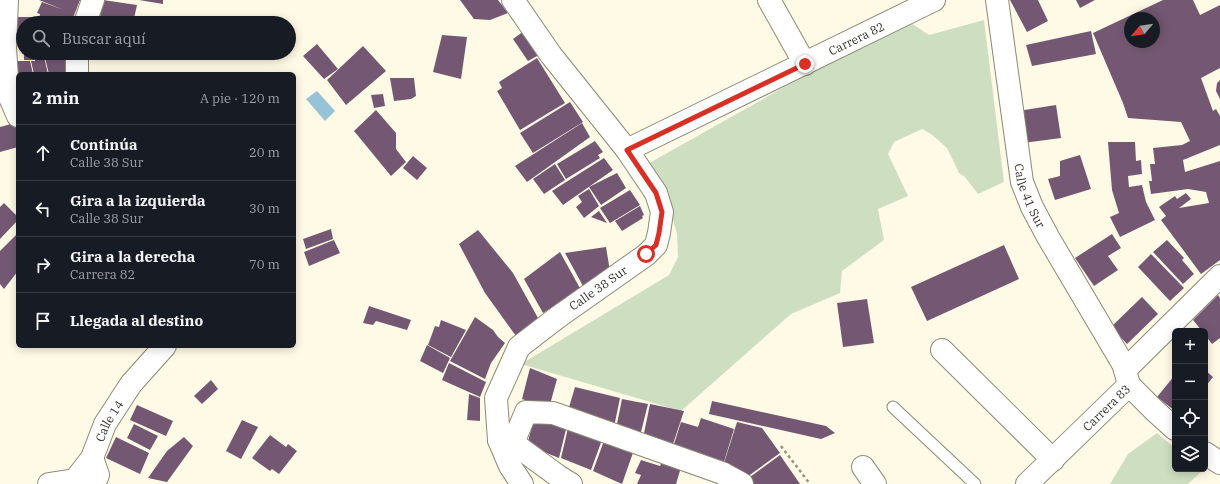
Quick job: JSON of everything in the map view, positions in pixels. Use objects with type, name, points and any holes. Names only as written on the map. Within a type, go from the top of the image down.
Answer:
[{"type":"street","points":[[7,0],[5,48],[8,93],[16,111]]},
{"type":"street","points":[[88,16],[93,0]]},
{"type":"street","name":"Calle 38 Sur","points":[[514,0],[551,56],[627,150],[656,193],[662,212],[656,245],[646,254],[558,317],[519,348],[496,398],[503,439],[510,466],[522,484]]},
{"type":"street","points":[[769,0],[805,64]]},
{"type":"street","name":"Carrera 82","points":[[627,150],[934,0]]},
{"type":"street","name":"Calle 41 Sur","points":[[997,0],[1022,182],[1032,207],[1048,237],[1123,364],[1127,377],[1154,410],[1172,426]]},
{"type":"street","points":[[77,72],[78,60]]},
{"type":"street","name":"Carrera 83","points":[[1027,484],[1052,460],[1220,276]]},
{"type":"street","name":"Calle 14","points":[[49,484],[75,480],[92,458],[105,424],[130,384],[163,348]]},
{"type":"street","points":[[942,350],[1052,460]]},
{"type":"street","points":[[503,439],[516,436],[526,412],[553,413],[722,473],[742,484]]},
{"type":"street","points":[[503,439],[572,484]]},
{"type":"street","points":[[1208,455],[1220,463]]},
{"type":"street","points":[[92,458],[98,475],[94,484]]},
{"type":"street","points":[[863,467],[875,484]]},
{"type":"lane","points":[[893,407],[975,484]]},
{"type":"path","points":[[781,446],[810,484]]},
{"type":"green space","points":[[905,19],[929,35],[984,20],[1004,182],[978,194],[965,177],[959,173],[947,148],[931,134],[922,129],[894,142],[888,154],[908,196],[878,209],[884,240],[842,271],[840,293],[791,314],[681,411],[521,364],[669,275],[678,257],[677,234],[669,205],[644,166]]},
{"type":"green space","points":[[1157,433],[1172,446],[1172,472],[1201,472],[1188,484],[1110,484],[1128,454]]},
{"type":"water","points":[[317,91],[335,111],[325,121],[306,99]]},
{"type":"building","points":[[39,0],[80,0],[74,16],[40,16],[40,14],[37,13],[42,2],[64,10]]},
{"type":"building","points":[[103,0],[137,5],[135,16],[100,16]]},
{"type":"building","points":[[139,0],[163,0],[163,4]]},
{"type":"building","points":[[460,0],[498,0],[508,13],[490,20],[474,19]]},
{"type":"building","points":[[1010,0],[1038,0],[1048,21],[1027,32]]},
{"type":"building","points":[[1076,0],[1095,0],[1080,8]]},
{"type":"building","points":[[1163,0],[1193,0],[1200,15],[1220,5],[1220,68],[1201,78],[1213,111],[1216,109],[1220,116],[1220,145],[1183,160],[1185,172],[1220,161],[1220,260],[1201,274],[1161,220],[1166,216],[1159,207],[1175,196],[1177,199],[1186,193],[1191,199],[1179,208],[1209,203],[1206,192],[1188,189],[1151,194],[1149,181],[1152,181],[1150,164],[1155,164],[1153,148],[1182,145],[1190,141],[1181,122],[1128,118],[1093,33],[1124,18],[1124,48],[1160,48],[1160,12],[1138,12]]},
{"type":"building","points":[[14,17],[16,17],[16,34],[14,34]]},
{"type":"building","points":[[524,31],[539,55],[528,61],[513,39]]},
{"type":"building","points":[[1091,31],[1096,54],[1032,66],[1026,45]]},
{"type":"building","points":[[442,35],[467,37],[461,79],[433,72]]},
{"type":"building","points":[[317,44],[338,69],[324,79],[303,56]]},
{"type":"building","points":[[363,46],[386,71],[346,105],[327,80]]},
{"type":"building","points":[[537,58],[565,103],[520,130],[497,91],[502,88],[499,82]]},
{"type":"building","points":[[45,60],[48,72],[34,72],[31,61]]},
{"type":"building","points":[[46,60],[66,60],[68,72],[48,72]]},
{"type":"building","points":[[10,61],[30,61],[33,72],[16,72],[16,75]]},
{"type":"building","points":[[390,78],[414,78],[416,96],[411,99],[394,101]]},
{"type":"building","points":[[1220,80],[1220,99],[1216,91],[1217,83]]},
{"type":"building","points":[[383,94],[385,106],[374,108],[371,95]]},
{"type":"building","points":[[570,102],[583,122],[533,153],[520,133]]},
{"type":"building","points":[[1056,105],[1061,138],[1023,143],[1018,111]]},
{"type":"building","points":[[376,110],[396,133],[396,149],[406,162],[391,176],[354,131]]},
{"type":"building","points":[[15,123],[16,148],[0,152],[0,127]]},
{"type":"building","points":[[582,123],[590,137],[527,182],[515,166]]},
{"type":"building","points":[[595,141],[603,152],[598,155],[600,158],[566,179],[557,164]]},
{"type":"building","points":[[1108,142],[1135,142],[1136,161],[1141,160],[1142,174],[1128,176],[1129,187],[1142,185],[1146,202],[1155,220],[1120,237],[1110,217],[1119,213],[1112,190]]},
{"type":"building","points":[[1080,155],[1091,189],[1055,200],[1048,179],[1060,176],[1060,161]]},
{"type":"building","points":[[413,156],[427,168],[417,180],[403,168]]},
{"type":"building","points":[[604,158],[613,170],[563,205],[552,191]]},
{"type":"building","points":[[555,164],[565,180],[544,194],[533,179]]},
{"type":"building","points":[[617,173],[626,188],[601,205],[589,187]]},
{"type":"building","points":[[589,189],[599,206],[584,218],[576,207],[582,202],[578,196]]},
{"type":"building","points":[[630,190],[640,205],[610,223],[600,208]]},
{"type":"building","points":[[4,203],[16,215],[16,222],[0,239],[0,207]]},
{"type":"building","points":[[640,206],[644,215],[642,216],[643,218],[622,231],[615,221]]},
{"type":"building","points":[[599,211],[607,223],[591,217]]},
{"type":"building","points":[[331,229],[333,239],[306,249],[303,239]]},
{"type":"building","points":[[478,230],[513,273],[538,318],[516,336],[485,293],[459,244]]},
{"type":"building","points":[[1112,234],[1121,248],[1108,256],[1118,270],[1094,286],[1075,258]]},
{"type":"building","points":[[16,235],[16,274],[4,289],[0,284],[0,251]]},
{"type":"building","points":[[334,240],[340,253],[309,266],[304,252]]},
{"type":"building","points":[[1167,240],[1184,258],[1182,260],[1194,274],[1183,284],[1153,252]]},
{"type":"building","points":[[1004,245],[1019,279],[927,321],[911,287]]},
{"type":"building","points":[[606,247],[610,271],[583,286],[565,253]]},
{"type":"building","points":[[560,252],[581,290],[543,313],[524,279]]},
{"type":"building","points":[[1151,254],[1184,288],[1170,301],[1138,267]]},
{"type":"building","points":[[1218,295],[1220,298],[1220,338],[1212,344],[1208,339],[1208,328],[1200,328],[1193,320]]},
{"type":"building","points":[[1142,297],[1158,314],[1127,344],[1111,327]]},
{"type":"building","points":[[867,299],[874,343],[843,347],[837,303]]},
{"type":"building","points":[[369,306],[411,320],[407,330],[376,321],[373,325],[363,323]]},
{"type":"building","points":[[475,317],[493,330],[505,343],[491,363],[485,379],[450,361]]},
{"type":"building","points":[[441,320],[466,330],[451,357],[428,345],[435,326],[439,327]]},
{"type":"building","points":[[427,345],[450,358],[443,373],[420,361]]},
{"type":"building","points":[[449,363],[486,382],[480,397],[442,380]]},
{"type":"building","points":[[530,368],[557,379],[549,408],[522,399]]},
{"type":"building","points":[[1208,373],[1213,377],[1208,383]]},
{"type":"building","points":[[1172,379],[1172,409],[1157,397]]},
{"type":"building","points":[[211,380],[218,389],[202,404],[194,396]]},
{"type":"building","points":[[575,387],[620,398],[614,427],[567,414]]},
{"type":"building","points":[[469,394],[480,398],[480,421],[467,420]]},
{"type":"building","points":[[622,399],[648,404],[640,436],[616,429]]},
{"type":"building","points":[[712,401],[826,426],[835,433],[821,439],[709,414]]},
{"type":"building","points":[[650,404],[684,411],[672,447],[643,438]]},
{"type":"building","points":[[137,405],[173,421],[166,436],[130,420]]},
{"type":"building","points":[[535,415],[567,425],[559,458],[527,445]]},
{"type":"building","points":[[701,418],[734,429],[723,465],[673,447],[681,422],[698,427]]},
{"type":"building","points":[[242,420],[258,427],[241,459],[226,451]]},
{"type":"building","points":[[737,422],[762,428],[780,453],[747,477],[723,466]]},
{"type":"building","points":[[134,424],[158,436],[150,450],[127,438]]},
{"type":"building","points":[[569,424],[603,437],[591,470],[561,458]]},
{"type":"building","points":[[270,435],[286,447],[288,444],[297,451],[279,474],[272,469],[270,471],[252,458]]},
{"type":"building","points":[[116,437],[149,453],[140,474],[106,458]]},
{"type":"building","points":[[184,437],[193,446],[167,482],[148,478],[167,451]]},
{"type":"building","points":[[605,438],[635,447],[622,484],[593,471]]},
{"type":"building","points":[[780,455],[800,484],[754,484],[750,477]]},
{"type":"building","points":[[664,458],[682,464],[676,484],[637,484],[641,475],[635,473],[641,460],[660,466]]},
{"type":"route","points":[[646,254],[656,245],[662,212],[656,193],[627,150],[805,64]]}]
